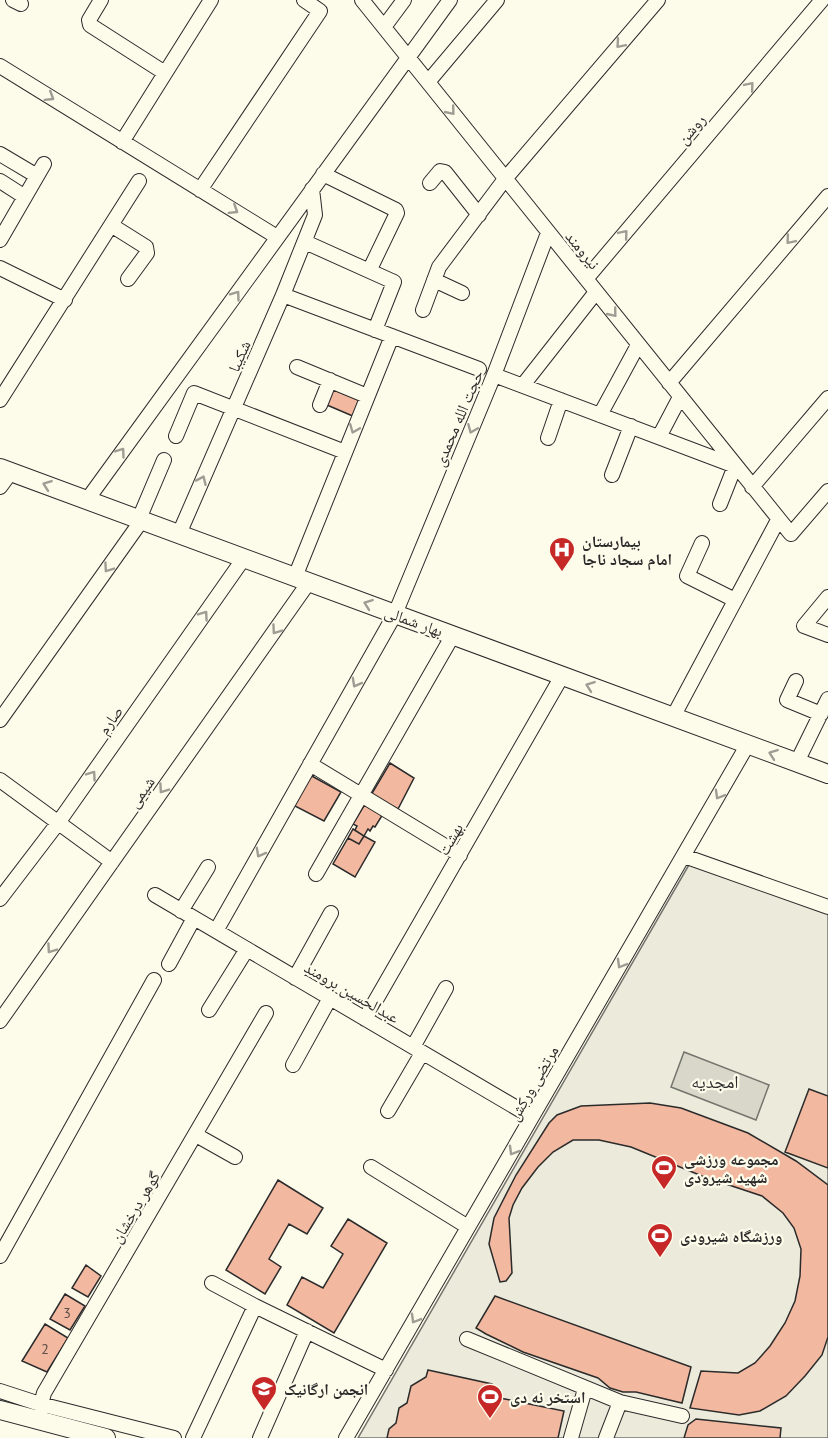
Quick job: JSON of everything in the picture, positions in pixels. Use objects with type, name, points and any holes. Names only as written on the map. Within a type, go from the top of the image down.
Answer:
[{"type":"main road","name":"بهار شمالی","points":[[6,470],[828,774]]},
{"type":"main road","points":[[0,1410],[39,1412],[76,1434],[105,1438]]},
{"type":"street","points":[[101,0],[89,20],[90,25],[165,73]]},
{"type":"street","points":[[122,142],[211,0]]},
{"type":"street","points":[[200,190],[320,11],[304,0]]},
{"type":"street","name":"نیرومند","points":[[362,0],[778,520]]},
{"type":"street","points":[[384,27],[404,0]]},
{"type":"street","points":[[87,500],[450,0]]},
{"type":"street","points":[[428,82],[497,0]]},
{"type":"street","points":[[423,310],[439,267],[505,178],[658,0]]},
{"type":"street","name":"روشن","points":[[586,279],[822,0]]},
{"type":"street","points":[[0,66],[277,237]]},
{"type":"street","points":[[0,154],[41,170],[1,236]]},
{"type":"street","points":[[430,183],[440,171],[445,172],[479,215]]},
{"type":"street","points":[[323,174],[396,210],[397,213],[372,265]]},
{"type":"street","points":[[0,181],[25,197]]},
{"type":"street","points":[[0,400],[139,181]]},
{"type":"street","name":"شکیبا","points":[[179,534],[305,242],[315,216],[312,189]]},
{"type":"street","points":[[669,383],[828,196]]},
{"type":"street","points":[[111,225],[148,250],[128,279]]},
{"type":"street","name":"حجت الله محمدی","points":[[216,931],[395,614],[494,375],[549,233]]},
{"type":"street","points":[[305,242],[394,282],[375,330]]},
{"type":"street","points":[[0,268],[65,300]]},
{"type":"street","points":[[434,280],[462,293]]},
{"type":"street","points":[[523,385],[596,292]]},
{"type":"street","points":[[284,295],[479,369]]},
{"type":"street","name":"شیمی","points":[[0,1021],[112,862],[302,579],[345,452],[392,336]]},
{"type":"street","points":[[600,415],[638,345]]},
{"type":"street","points":[[297,367],[367,396]]},
{"type":"street","points":[[494,375],[735,466],[720,504]]},
{"type":"street","points":[[320,405],[330,380]]},
{"type":"street","points":[[176,436],[194,393],[345,452]]},
{"type":"street","points":[[659,437],[680,397]]},
{"type":"street","points":[[752,487],[828,398]]},
{"type":"street","points":[[548,438],[561,400]]},
{"type":"street","points":[[612,475],[631,426]]},
{"type":"street","points":[[0,720],[141,520],[164,460]]},
{"type":"street","points":[[0,487],[6,470]]},
{"type":"street","points":[[673,717],[778,520],[791,534],[828,491]]},
{"type":"street","points":[[702,543],[687,576],[735,600]]},
{"type":"street","name":"صارم","points":[[0,899],[58,823],[244,558]]},
{"type":"street","points":[[828,597],[804,626],[828,635]]},
{"type":"street","points":[[316,874],[453,635]]},
{"type":"street","name":"بهشت","points":[[365,1019],[562,676]]},
{"type":"street","points":[[796,681],[787,700],[821,714]]},
{"type":"street","points":[[797,762],[828,699]]},
{"type":"street","name":"مرتضی ورکش","points":[[346,1438],[748,744]]},
{"type":"street","points":[[310,764],[460,855]]},
{"type":"street","points":[[0,780],[112,862]]},
{"type":"street","points":[[684,856],[828,907]]},
{"type":"street","points":[[181,911],[208,867]]},
{"type":"street","name":"عبدالحسین برومند","points":[[155,895],[532,1117]]},
{"type":"street","points":[[295,978],[331,913]]},
{"type":"street","points":[[169,964],[194,918]]},
{"type":"street","points":[[209,1010],[247,949]]},
{"type":"street","points":[[0,1256],[6,1230],[153,981]]},
{"type":"street","points":[[388,1111],[447,988]]},
{"type":"street","points":[[292,1065],[330,998]]},
{"type":"street","name":"گوهر درخشان","points":[[39,1412],[44,1393],[266,1013]]},
{"type":"street","points":[[196,1135],[235,1157]]},
{"type":"street","points":[[371,1167],[468,1227]]},
{"type":"street","points":[[212,1283],[386,1370]]},
{"type":"street","points":[[193,1438],[255,1306]]},
{"type":"street","points":[[260,1438],[307,1331]]},
{"type":"street","points":[[467,1339],[620,1402],[682,1416]]},
{"type":"street","points":[[571,1438],[585,1389]]},
{"type":"street","points":[[0,1391],[39,1412],[174,1438]]},
{"type":"street","points":[[606,1438],[620,1402]]},
{"type":"shaded area","name":"مجموعه ورزشی شهید شیرودی","points":[[690,863],[828,912],[828,1438],[358,1438]]},
{"type":"shaded area","points":[[684,1052],[769,1085],[756,1120],[671,1087]]},
{"type":"building","points":[[335,385],[364,396],[355,417],[327,405]]},
{"type":"building","points":[[390,763],[414,778],[398,809],[371,795]]},
{"type":"building","points":[[310,775],[341,792],[324,821],[293,805]]},
{"type":"building","points":[[365,804],[383,814],[375,827],[373,826],[370,831],[368,829],[364,836],[355,830],[357,826],[353,824]]},
{"type":"building","points":[[353,829],[364,836],[359,844],[348,838]]},
{"type":"building","points":[[364,836],[375,842],[355,877],[333,864],[348,838],[359,844]]},
{"type":"building","points":[[809,1089],[828,1096],[828,1168],[785,1152]]},
{"type":"building","points":[[650,1103],[681,1108],[748,1133],[796,1161],[828,1185],[828,1337],[822,1355],[805,1376],[786,1396],[760,1411],[739,1415],[690,1408],[701,1371],[738,1373],[755,1363],[785,1323],[795,1301],[800,1276],[801,1249],[794,1228],[783,1213],[762,1196],[702,1176],[631,1147],[599,1140],[573,1140],[553,1152],[538,1167],[522,1188],[513,1205],[509,1218],[512,1273],[506,1281],[500,1282],[489,1244],[494,1218],[516,1175],[549,1123],[557,1115],[581,1106]]},
{"type":"building","points":[[278,1180],[323,1208],[307,1234],[289,1224],[269,1259],[281,1267],[265,1294],[226,1270]]},
{"type":"building","points":[[348,1219],[387,1243],[334,1333],[287,1305],[302,1277],[323,1288],[343,1254],[331,1246]]},
{"type":"building","points":[[86,1265],[101,1276],[88,1297],[72,1288]]},
{"type":"building","points":[[65,1294],[85,1306],[70,1330],[50,1319]]},
{"type":"building","points":[[495,1296],[691,1367],[682,1403],[610,1388],[598,1378],[523,1352],[486,1334],[476,1328]]},
{"type":"building","points":[[45,1324],[68,1338],[47,1372],[22,1361]]},
{"type":"building","points":[[428,1370],[492,1384],[500,1398],[564,1411],[558,1438],[387,1438],[389,1429],[396,1423],[399,1408],[407,1403],[411,1386],[426,1377]]},
{"type":"building","points":[[696,1419],[781,1428],[780,1438],[684,1438],[688,1425]]},
{"type":"place","name":"بیمارستان امام سجاد ناجا","points":[[562,573]]},
{"type":"place","name":"مجموعه ورزشی شهید شیرودی","points":[[664,1191]]},
{"type":"place","name":"ورزشگاه شیرودی","points":[[660,1259]]},
{"type":"place","name":"انجمن ارگانیک","points":[[264,1412]]},
{"type":"place","name":"استخر نه دی","points":[[490,1420]]},
{"type":"district","name":"امجدیه","points":[[715,1082]]}]
